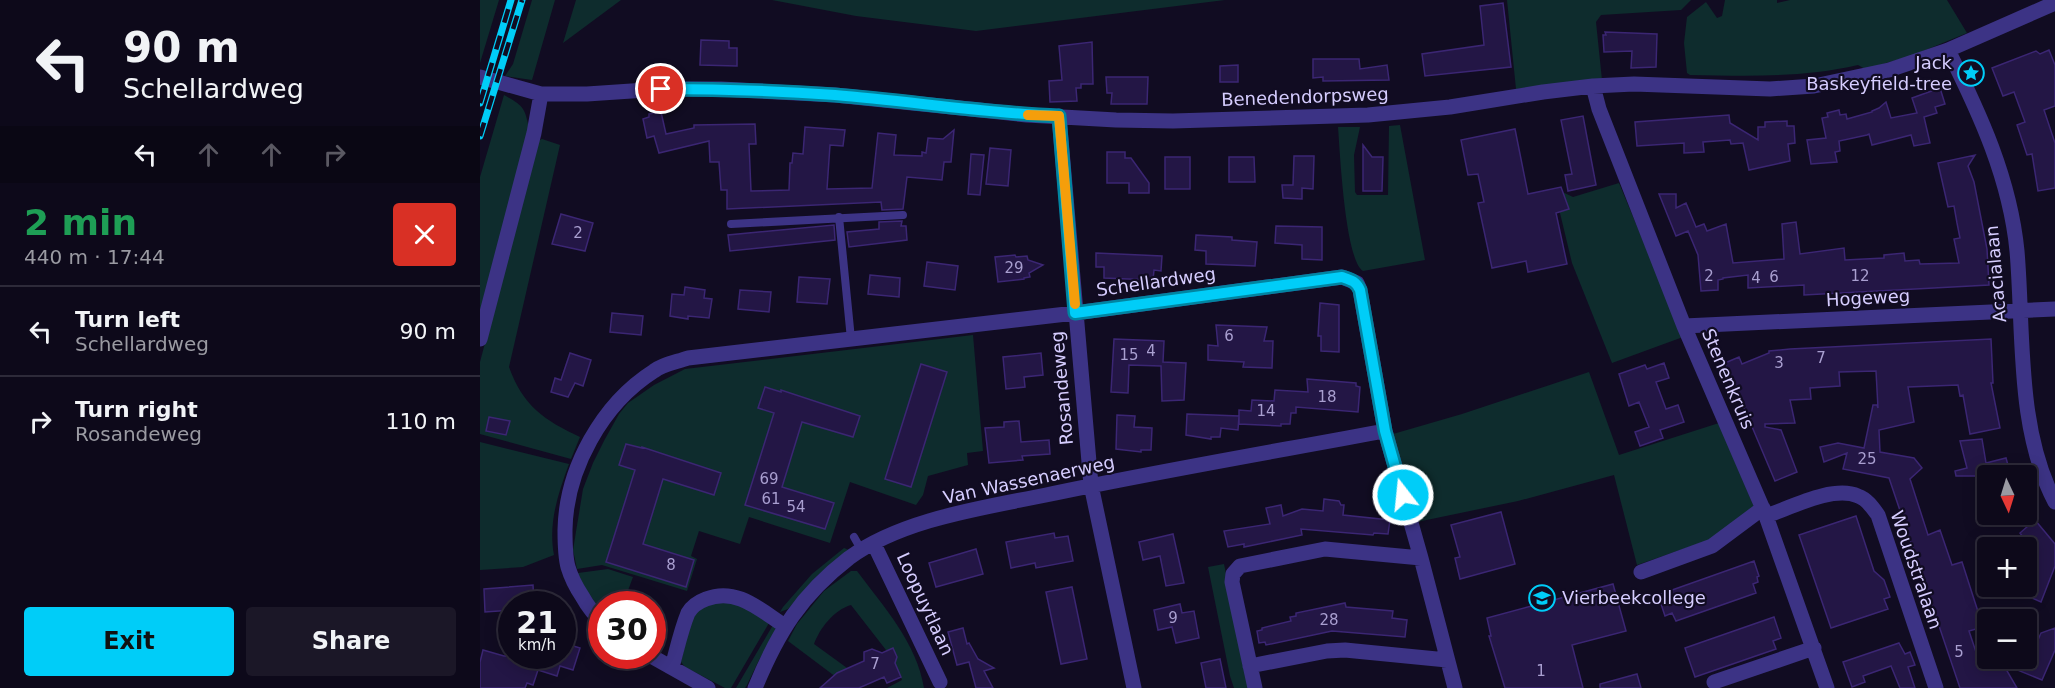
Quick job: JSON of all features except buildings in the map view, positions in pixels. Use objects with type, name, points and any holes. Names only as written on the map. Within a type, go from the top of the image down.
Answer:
[{"type":"street","name":"Benedendorpsweg","points":[[480,77],[541,94],[722,89],[836,95],[1027,115],[1116,120],[1173,121],[1368,115],[1450,107],[1593,86],[1634,84],[1770,89],[1814,86],[1889,70],[1948,50],[2055,3]]},
{"type":"street","name":"Acacialaan","points":[[1948,50],[1992,144],[2006,193],[2017,252],[2026,394],[2031,425],[2046,481],[2055,502]]},
{"type":"street","name":"Stenenkruis","points":[[1593,86],[1599,109],[1684,326],[1764,512],[1827,688]]},
{"type":"street","points":[[480,339],[534,133],[541,94]]},
{"type":"street","name":"Rosandeweg","points":[[1059,116],[1091,485],[1134,688]]},
{"type":"street","name":"Schellardweg","points":[[588,605],[569,570],[566,552],[566,522],[578,464],[592,437],[624,394],[656,369],[688,358],[1075,313],[1342,277],[1357,283],[1360,290],[1385,431]]},
{"type":"street","name":"Hogeweg","points":[[1684,326],[2055,309]]},
{"type":"street","points":[[1385,431],[1455,688]]},
{"type":"street","name":"Van Wassenaerweg","points":[[755,688],[785,626],[810,592],[851,557],[921,523],[1091,485],[1385,431]]},
{"type":"street","name":"Woudstralaan","points":[[1764,512],[1833,493],[1846,492],[1860,496],[1869,503],[1878,515],[1936,688]]},
{"type":"street","points":[[1641,572],[1712,546],[1764,512]]},
{"type":"street","name":"Loopuytlaan","points":[[868,548],[940,682]]},
{"type":"street","points":[[1255,688],[1232,582],[1233,574],[1240,566],[1325,549],[1421,558]]},
{"type":"street","points":[[672,667],[680,625],[695,604],[714,596],[738,597],[758,603],[785,626]]},
{"type":"street","points":[[1715,685],[1814,648]]},
{"type":"street","points":[[1250,666],[1327,651],[1345,650],[1447,660]]},
{"type":"street","points":[[666,664],[708,688]]},
{"type":"lane","points":[[731,224],[903,215]]},
{"type":"lane","points":[[839,217],[851,339]]},
{"type":"lane","points":[[854,537],[868,548]]},
{"type":"green space","points":[[480,0],[499,0],[480,63]]},
{"type":"green space","points":[[532,0],[555,0],[532,80],[505,76],[513,64]]},
{"type":"green space","points":[[576,0],[621,0],[563,43]]},
{"type":"green space","points":[[772,0],[1225,0],[976,31],[856,16]]},
{"type":"green space","points":[[1507,0],[1691,0],[1681,10],[1601,15],[1596,22],[1602,80],[1516,89]]},
{"type":"green space","points":[[1725,0],[1777,0],[1777,3],[1790,0],[1947,0],[1967,33],[1911,56],[1865,69],[1858,65],[1795,74],[1690,75],[1687,73],[1684,43],[1687,17],[1706,2],[1717,18],[1722,16]]},
{"type":"green space","points":[[504,95],[522,108],[529,129],[480,319],[480,177]]},
{"type":"green space","points":[[1400,125],[1425,260],[1363,271],[1357,263],[1348,227],[1338,127],[1360,127],[1354,155],[1357,195],[1388,195],[1389,126]]},
{"type":"green space","points":[[542,139],[560,145],[509,367],[521,392],[536,410],[545,418],[580,437],[571,459],[480,434],[480,362],[538,141]]},
{"type":"green space","points":[[1619,183],[1683,337],[1612,363],[1572,263],[1554,188],[1573,197]]},
{"type":"green space","points":[[973,335],[983,451],[967,453],[968,465],[928,476],[923,495],[916,505],[850,482],[830,543],[749,517],[740,544],[699,531],[691,556],[697,559],[687,591],[602,565],[577,569],[573,550],[583,489],[593,463],[619,414],[628,403],[654,385],[685,369]]},
{"type":"green space","points":[[1589,372],[1619,455],[1719,423],[1754,507],[1709,540],[1637,565],[1614,475],[1518,501],[1417,522],[1393,434]]},
{"type":"green space","points":[[480,442],[569,464],[553,520],[554,555],[523,567],[480,570]]},
{"type":"green space","points":[[844,548],[849,550],[817,576],[788,609],[780,612],[812,574]]},
{"type":"green space","points":[[1224,564],[1249,688],[1234,688],[1208,567]]},
{"type":"green space","points":[[608,569],[633,577],[628,591],[588,592],[580,581],[578,573]]},
{"type":"green space","points":[[851,571],[857,571],[907,640],[920,671],[924,688],[887,688],[902,680],[893,659],[851,605],[828,620],[814,644],[854,673],[848,686],[788,641],[797,624],[824,591]]},
{"type":"green space","points":[[713,601],[734,601],[769,623],[731,688],[725,688],[685,667],[681,662],[691,619],[699,608]]},
{"type":"green space","points":[[773,625],[776,628],[774,635],[747,685],[745,688],[736,688]]},
{"type":"railway","points":[[480,103],[511,0]]},
{"type":"railway","points":[[480,136],[522,0]]},
{"type":"slow traffic","points":[[1028,115],[1059,116],[1075,304]]},
{"type":"place","name":"Jack Baskeyfield-tree","points":[[1971,73]]},
{"type":"place","name":"Vierbeekcollege","points":[[1542,598]]},
{"type":"route","points":[[661,89],[722,89],[836,95],[1027,115],[1059,116],[1075,313],[1342,277],[1357,283],[1385,431],[1403,495]]}]
